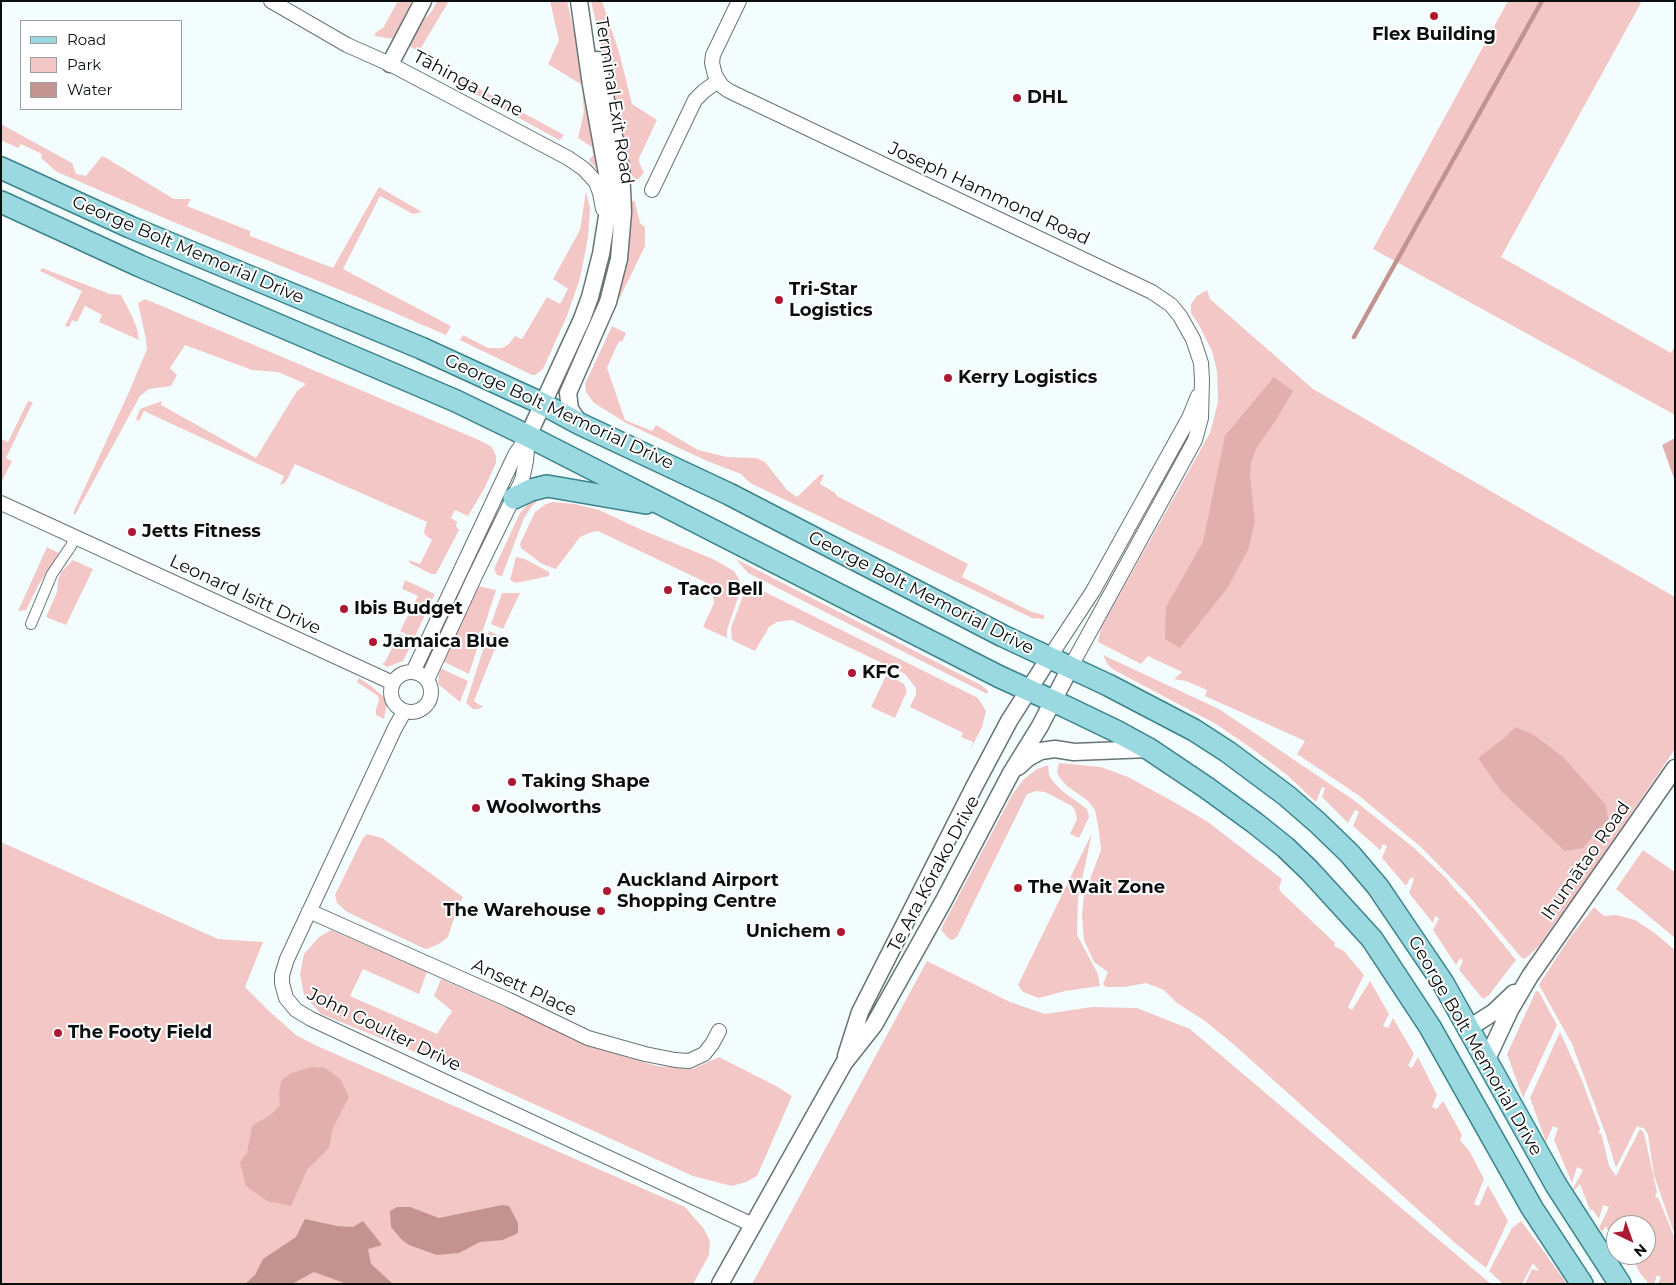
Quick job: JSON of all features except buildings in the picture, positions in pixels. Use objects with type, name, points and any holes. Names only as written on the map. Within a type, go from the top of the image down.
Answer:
[{"type":"main road","name":"George Bolt Memorial Drive","points":[[1,168],[130,227],[421,348],[543,404],[580,424],[729,494],[1049,658],[1156,710],[1208,739],[1256,772],[1318,823],[1350,854],[1378,887],[1428,960],[1487,1059],[1556,1185],[1620,1284]]},
{"type":"main road","name":"George Bolt Memorial Drive","points":[[1,202],[140,266],[456,401],[528,436],[1000,677],[1054,701],[1149,749],[1216,794],[1285,847],[1309,870],[1372,939],[1430,1027],[1527,1200],[1582,1284]]},
{"type":"main road","points":[[514,498],[547,486],[668,508]]},
{"type":"street","name":"Tāhinga Lane","points":[[270,1],[347,44],[390,64],[568,158],[584,169],[596,182],[600,193],[603,206],[604,234]]},
{"type":"street","points":[[390,64],[423,1]]},
{"type":"street","name":"Terminal Exit Road","points":[[528,436],[582,320],[590,298],[598,268],[608,210],[608,179],[591,85],[580,1]]},
{"type":"street","name":"Terminal Exit Road","points":[[580,1],[602,79],[616,140],[621,167],[624,203],[622,234],[612,288],[600,322],[568,393],[570,409],[580,424]]},
{"type":"street","points":[[652,190],[695,100],[718,81],[713,70],[713,56],[739,1]]},
{"type":"street","name":"Joseph Hammond Road","points":[[718,81],[729,91],[756,105],[1152,292],[1171,305],[1187,326],[1197,350],[1202,380],[1201,418],[1195,440],[1070,668]]},
{"type":"street","name":"Joseph Hammond Road","points":[[1049,658],[1093,591],[1189,418],[1202,380]]},
{"type":"street","points":[[427,680],[475,576],[514,498],[524,473],[528,436]]},
{"type":"street","points":[[413,672],[514,455],[528,436]]},
{"type":"street","name":"Leonard Isitt Drive","points":[[1,503],[393,683]]},
{"type":"street","points":[[31,624],[52,574],[75,537]]},
{"type":"street","name":"Te Ara Kōrako Drive","points":[[844,1063],[860,1012],[1009,720],[1049,658]]},
{"type":"street","name":"Te Ara Kōrako Drive","points":[[720,1284],[844,1063],[874,1025],[943,902],[1011,773],[1054,701],[1070,668]]},
{"type":"street","points":[[413,672],[422,675],[427,680],[431,690],[429,702],[421,710],[404,712],[399,709],[390,694],[393,683],[402,674],[413,672]]},
{"type":"street","name":"John Goulter Drive","points":[[404,712],[287,959],[282,975],[286,998],[296,1010],[320,1023],[753,1224]]},
{"type":"street","points":[[1011,773],[1028,758],[1041,752],[1056,750],[1074,752],[1149,749]]},
{"type":"street","name":"Ihumātao Road","points":[[1487,1059],[1510,1010],[1530,976],[1675,768]]},
{"type":"street","name":"Ansett Place","points":[[309,911],[509,1000],[588,1038],[645,1054],[689,1061],[704,1054],[719,1030]]},
{"type":"street","name":"Ihumātao Road","points":[[1469,1028],[1484,1020],[1505,1003],[1530,976]]},
{"type":"green space","points":[[398,1],[411,1],[404,21],[394,39],[375,36],[375,33],[383,28]]},
{"type":"green space","points":[[437,1],[449,1],[419,51],[405,44],[407,38],[432,11]]},
{"type":"green space","points":[[550,1],[567,1],[586,84],[601,169],[598,171],[589,160],[593,155],[592,147],[578,138],[584,112],[582,85],[548,64],[559,40]]},
{"type":"green space","points":[[591,1],[602,1],[619,52],[632,104],[657,120],[639,158],[644,173],[637,180],[630,174]]},
{"type":"green space","points":[[1508,1],[1642,1],[1501,257],[1671,353],[1675,346],[1675,415],[1373,249]]},
{"type":"green space","points":[[456,76],[564,135],[559,140],[455,83]]},
{"type":"green space","points":[[1,124],[72,163],[76,174],[86,176],[102,156],[174,199],[191,199],[187,206],[250,231],[250,236],[333,268],[379,187],[422,212],[413,214],[380,196],[343,269],[451,326],[446,335],[57,172],[41,158],[42,154],[21,144],[18,148],[1,140]]},
{"type":"green space","points":[[586,191],[590,208],[588,238],[580,278],[567,316],[543,369],[532,375],[460,340],[463,335],[488,348],[502,348],[509,344],[515,336],[522,339],[547,297],[560,304],[568,289],[553,279],[580,230]]},
{"type":"green space","points":[[632,200],[635,202],[640,223],[645,227],[645,246],[610,318],[628,257]]},
{"type":"green space","points":[[42,268],[110,294],[121,295],[132,316],[139,340],[99,322],[102,315],[85,306],[77,322],[72,320],[69,327],[65,326],[82,291],[40,271]]},
{"type":"green space","points":[[1207,290],[1210,299],[1313,389],[1675,597],[1675,749],[1559,920],[1559,917],[1539,946],[1525,959],[1521,957],[1466,893],[1421,847],[1358,795],[1297,754],[1305,741],[1205,696],[1207,690],[1186,681],[1174,679],[1182,672],[1148,656],[1141,664],[1098,642],[1101,628],[1210,433],[1218,402],[1217,371],[1212,351],[1191,313],[1191,304],[1197,296]]},
{"type":"green space","points":[[145,299],[492,447],[496,456],[496,463],[484,489],[468,516],[455,510],[451,518],[457,522],[456,526],[459,530],[436,574],[431,574],[410,563],[409,560],[420,564],[432,540],[425,535],[424,531],[427,522],[295,464],[285,483],[280,485],[284,476],[144,411],[139,421],[136,419],[140,409],[162,401],[161,405],[256,458],[297,391],[306,384],[278,372],[252,370],[185,345],[170,368],[177,375],[171,386],[149,389],[140,396],[75,515],[73,513],[147,349],[138,303]]},
{"type":"green space","points":[[612,326],[626,333],[622,342],[618,343],[607,368],[625,420],[652,431],[656,425],[698,450],[727,457],[756,458],[765,462],[787,490],[797,497],[821,474],[824,475],[820,484],[834,492],[837,496],[968,564],[962,577],[1032,612],[1044,615],[1044,619],[1032,618],[750,483],[741,474],[707,461],[626,423],[594,403],[586,392],[585,384]]},
{"type":"green space","points":[[28,401],[33,402],[6,458],[12,461],[2,481],[1,439],[8,442]]},
{"type":"green space","points":[[542,497],[532,506],[524,518],[502,576],[497,575],[494,569],[520,513],[533,498]]},
{"type":"green space","points":[[553,502],[575,504],[599,510],[713,559],[734,571],[742,586],[727,630],[727,638],[703,627],[714,603],[712,591],[705,582],[598,531],[580,537],[556,569],[542,564],[521,548],[520,544],[535,512],[546,504]]},
{"type":"green space","points":[[47,547],[59,553],[38,586],[26,610],[18,611]]},
{"type":"green space","points":[[516,557],[525,559],[549,572],[549,576],[516,583],[510,580]]},
{"type":"green space","points":[[736,559],[981,685],[988,691],[987,694],[748,573]]},
{"type":"green space","points":[[73,560],[93,569],[66,625],[46,617],[57,592],[61,572]]},
{"type":"green space","points":[[405,580],[435,594],[414,638],[400,631],[418,596],[402,589]]},
{"type":"green space","points":[[751,585],[978,698],[986,711],[982,727],[969,752],[973,742],[961,737],[963,733],[910,707],[916,694],[916,688],[905,674],[792,620],[777,622],[769,627],[755,651],[732,640],[731,628],[746,588]]},
{"type":"green space","points":[[478,586],[496,590],[469,674],[444,662],[443,658]]},
{"type":"green space","points":[[502,593],[520,593],[503,629],[491,624]]},
{"type":"green space","points":[[489,631],[500,636],[474,701],[483,707],[473,709],[466,703]]},
{"type":"green space","points":[[399,634],[413,641],[403,661],[387,667],[382,664],[385,662]]},
{"type":"green space","points":[[1103,655],[1219,709],[1355,801],[1413,847],[1447,879],[1516,960],[1489,995],[1483,999],[1459,970],[1463,960],[1460,958],[1456,965],[1433,930],[1439,918],[1435,916],[1433,923],[1409,893],[1414,879],[1411,877],[1406,886],[1382,858],[1387,846],[1383,844],[1380,850],[1353,826],[1359,812],[1355,810],[1348,823],[1322,797],[1325,788],[1322,787],[1316,802],[1287,775],[1254,750],[1216,724],[1114,670],[1108,665]]},
{"type":"green space","points":[[440,668],[468,681],[460,702],[438,684]]},
{"type":"green space","points":[[887,674],[904,684],[907,691],[895,718],[871,707]]},
{"type":"green space","points":[[359,678],[383,696],[387,703],[384,719],[376,715],[379,701],[378,696],[357,682]]},
{"type":"green space","points":[[1059,763],[1101,767],[1128,777],[1208,822],[1282,879],[1279,888],[1281,892],[1335,943],[1334,946],[1344,951],[1364,975],[1348,1007],[1352,1010],[1370,981],[1389,1014],[1383,1026],[1388,1028],[1393,1018],[1414,1054],[1408,1066],[1412,1068],[1418,1057],[1437,1095],[1432,1107],[1437,1109],[1443,1101],[1462,1135],[1460,1140],[1470,1152],[1484,1179],[1474,1204],[1479,1206],[1488,1185],[1508,1221],[1486,1268],[1454,1242],[1232,1043],[1205,1021],[1177,1003],[1164,990],[1146,983],[1125,987],[1106,987],[1103,984],[1108,972],[1094,962],[1084,940],[1082,915],[1084,895],[1101,850],[1095,810],[1088,801],[1067,786],[1060,778],[1057,772]]},
{"type":"green space","points":[[1048,765],[1049,775],[1052,780],[1061,790],[1087,809],[1089,817],[1079,838],[1070,834],[1077,819],[1072,806],[1045,792],[1036,791],[1027,794],[957,937],[952,940],[948,938],[941,930],[942,927],[1012,795],[1024,779],[1037,769]]},
{"type":"green space","points":[[1092,833],[1078,898],[1077,935],[1098,974],[1100,986],[1065,991],[1039,998],[1023,992],[1018,985]]},
{"type":"green space","points":[[367,834],[382,838],[463,897],[458,906],[448,937],[439,944],[427,949],[423,948],[347,912],[337,903],[335,895],[363,838]]},
{"type":"green space","points":[[1,842],[218,939],[263,942],[245,987],[296,1035],[685,1207],[704,1229],[710,1241],[709,1255],[693,1284],[1,1284]]},
{"type":"green space","points":[[1643,850],[1675,872],[1675,938],[1616,889]]},
{"type":"green space","points":[[1594,907],[1604,916],[1616,915],[1635,920],[1675,950],[1675,1236],[1654,1175],[1648,1135],[1644,1128],[1637,1126],[1616,1168],[1606,1135],[1572,1044],[1539,985],[1568,940]]},
{"type":"green space","points":[[331,930],[427,972],[419,994],[363,969],[350,996],[437,1034],[452,1011],[434,996],[441,979],[599,1049],[657,1066],[693,1069],[719,1057],[776,1086],[792,1096],[757,1176],[732,1186],[693,1176],[452,1067],[321,1014],[304,995],[300,974],[304,954],[319,937]]},
{"type":"green space","points":[[927,961],[1010,1002],[1045,1014],[1092,1007],[1137,1008],[1190,1029],[1491,1284],[752,1284]]},
{"type":"green space","points":[[1536,991],[1539,992],[1557,1025],[1523,1098],[1507,1054]]},
{"type":"green space","points":[[1560,1032],[1581,1078],[1600,1129],[1598,1133],[1602,1136],[1609,1166],[1616,1176],[1640,1129],[1644,1133],[1657,1192],[1655,1197],[1660,1202],[1675,1239],[1675,1284],[1658,1284],[1661,1277],[1657,1275],[1654,1284],[1649,1284],[1636,1265],[1656,1265],[1656,1215],[1606,1215],[1606,1226],[1602,1232],[1599,1228],[1609,1207],[1603,1205],[1599,1219],[1593,1210],[1590,1210],[1580,1184],[1574,1191],[1573,1189],[1583,1170],[1577,1167],[1572,1183],[1554,1140],[1558,1128],[1553,1126],[1546,1142],[1530,1098]]},
{"type":"green space","points":[[1521,1221],[1567,1284],[1525,1284],[1532,1269],[1539,1271],[1533,1263],[1522,1284],[1503,1284],[1489,1271],[1512,1228]]},
{"type":"shaded area","points":[[1274,377],[1293,391],[1257,447],[1251,462],[1250,476],[1255,521],[1248,550],[1228,587],[1180,648],[1165,639],[1166,607],[1203,542],[1225,436]]},
{"type":"shaded area","points":[[1675,438],[1675,481],[1662,445]]},
{"type":"shaded area","points":[[1515,727],[1534,735],[1563,757],[1606,805],[1608,819],[1583,848],[1565,851],[1502,792],[1478,758]]},
{"type":"shaded area","points":[[312,1067],[325,1068],[341,1080],[349,1097],[333,1128],[329,1148],[307,1170],[291,1206],[267,1201],[246,1186],[240,1162],[247,1153],[252,1126],[269,1116],[280,1106],[281,1081],[291,1073]]},
{"type":"water","points":[[502,1205],[509,1206],[518,1223],[518,1233],[503,1240],[480,1242],[459,1253],[437,1255],[409,1245],[391,1227],[390,1211],[397,1207],[410,1207],[439,1218]]},
{"type":"water","points":[[305,1219],[337,1226],[353,1227],[363,1221],[382,1245],[368,1249],[371,1264],[393,1284],[347,1284],[314,1272],[292,1284],[245,1284],[255,1275],[263,1259],[296,1237]]},
{"type":"waterway","points":[[1354,337],[1542,1]]},
{"type":"place","name":"Flex Building","points":[[1434,16]]},
{"type":"place","name":"DHL","points":[[1017,98]]},
{"type":"place","name":"Tri-Star Logistics","points":[[779,300]]},
{"type":"place","name":"Kerry Logistics","points":[[948,378]]},
{"type":"place","name":"Jetts Fitness","points":[[132,532]]},
{"type":"place","name":"Taco Bell","points":[[668,590]]},
{"type":"place","name":"Ibis Budget","points":[[344,609]]},
{"type":"place","name":"Jamaica Blue","points":[[373,642]]},
{"type":"place","name":"KFC","points":[[852,673]]},
{"type":"place","name":"Taking Shape","points":[[512,782]]},
{"type":"place","name":"Woolworths","points":[[476,808]]},
{"type":"place","name":"The Wait Zone","points":[[1018,888]]},
{"type":"place","name":"Auckland Airport Shopping Centre","points":[[607,891]]},
{"type":"place","name":"The Warehouse","points":[[601,911]]},
{"type":"place","name":"Unichem","points":[[841,932]]},
{"type":"place","name":"The Footy Field","points":[[58,1033]]}]
